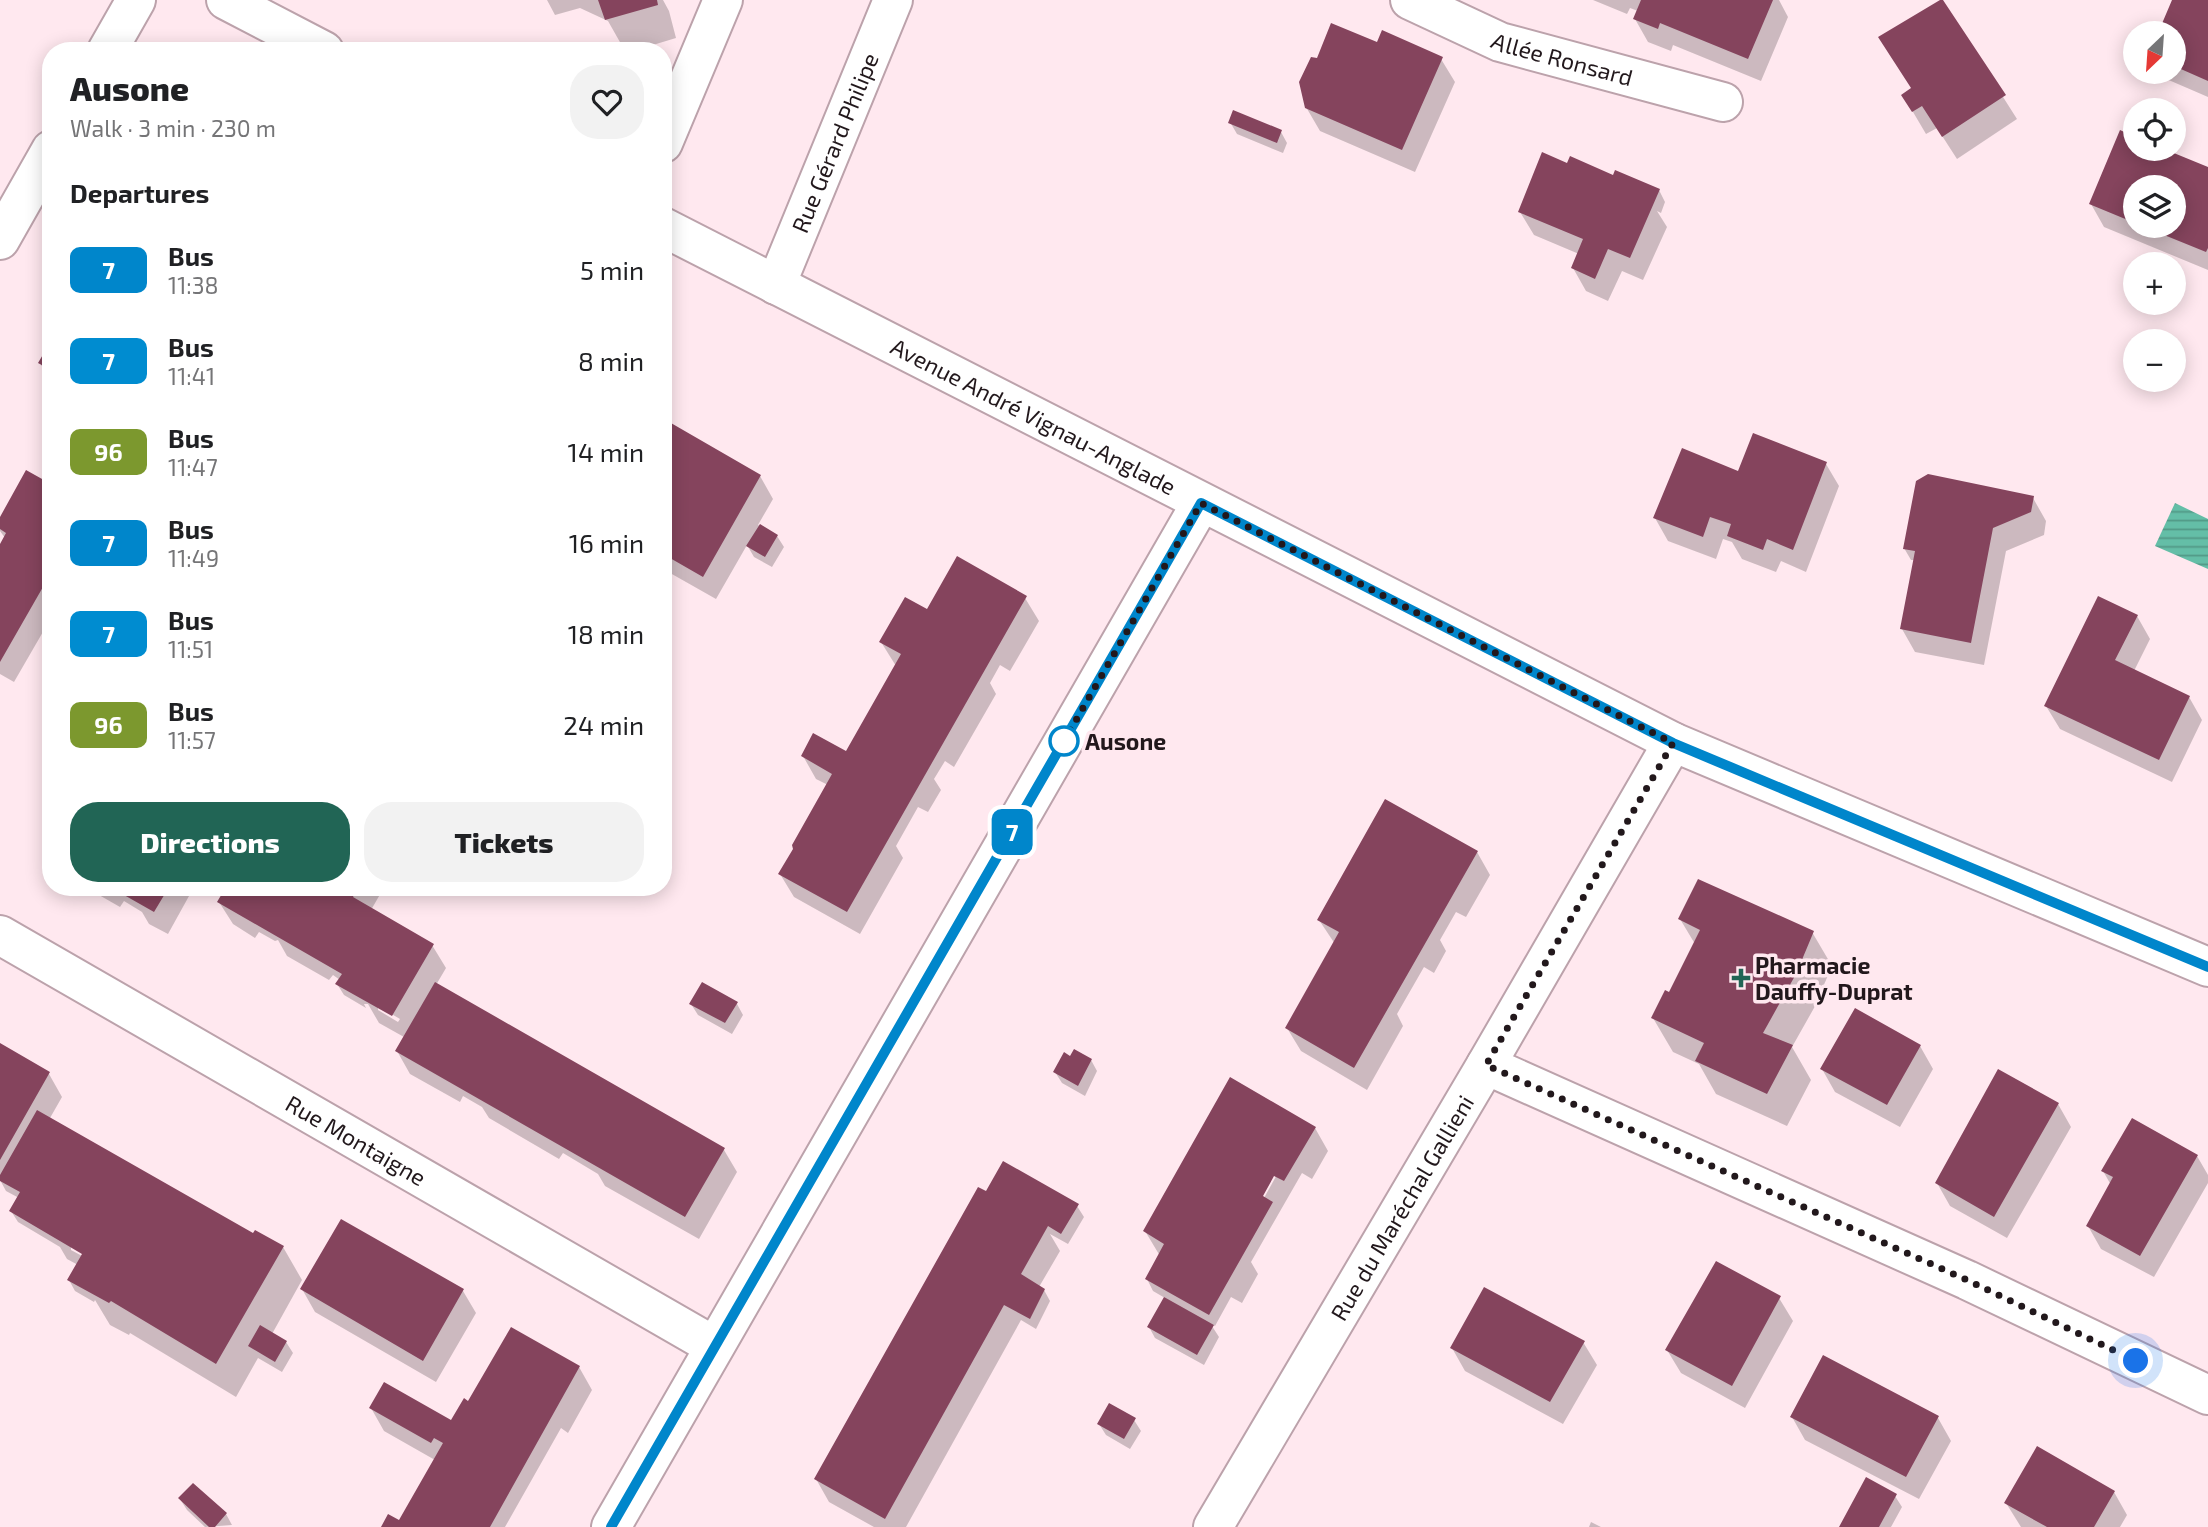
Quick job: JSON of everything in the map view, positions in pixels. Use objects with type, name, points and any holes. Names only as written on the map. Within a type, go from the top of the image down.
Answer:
[{"type":"street","points":[[112,42],[136,0]]},
{"type":"street","points":[[226,0],[307,42]]},
{"type":"street","points":[[672,122],[723,0]]},
{"type":"street","name":"Rue Gérard Philipe","points":[[776,285],[892,0]]},
{"type":"street","name":"Allée Ronsard","points":[[1410,0],[1500,42],[1723,102]]},
{"type":"street","points":[[0,240],[42,166]]},
{"type":"street","name":"Avenue André Vignau-Anglade","points":[[672,232],[1673,743],[2208,967]]},
{"type":"street","points":[[611,1527],[1201,503]]},
{"type":"street","name":"Rue du Maréchal Gallieni","points":[[1213,1527],[1673,743]]},
{"type":"street","name":"Rue Montaigne","points":[[0,935],[714,1346]]},
{"type":"street","points":[[1486,1065],[1954,1275],[2208,1395]]},
{"type":"shaded area","points":[[2175,503],[2208,519],[2208,569],[2155,546]]},
{"type":"building","points":[[598,0],[657,0],[658,5],[605,20]]},
{"type":"building","points":[[1641,0],[1773,0],[1748,59],[1660,23],[1658,29],[1633,19]]},
{"type":"building","points":[[1943,0],[2006,95],[1942,137],[1922,106],[1912,112],[1901,95],[1911,88],[1878,37]]},
{"type":"building","points":[[2172,0],[2208,0],[2208,81],[2186,71],[2186,21],[2163,21]]},
{"type":"building","points":[[1331,23],[1377,42],[1382,30],[1443,57],[1402,150],[1305,108],[1299,82],[1311,57],[1317,58]]},
{"type":"building","points":[[1233,110],[1282,130],[1277,143],[1228,123]]},
{"type":"building","points":[[2120,130],[2123,131],[2123,161],[2186,161],[2186,158],[2208,167],[2208,248],[2206,252],[2172,238],[2186,238],[2186,175],[2123,175],[2123,218],[2089,204]]},
{"type":"building","points":[[1542,152],[1567,163],[1570,156],[1613,175],[1615,170],[1660,189],[1630,258],[1608,249],[1595,279],[1571,268],[1583,239],[1518,212]]},
{"type":"building","points":[[672,424],[761,475],[703,577],[672,559]]},
{"type":"building","points":[[1753,433],[1827,462],[1793,550],[1767,539],[1763,550],[1727,536],[1731,524],[1710,517],[1703,537],[1653,518],[1682,448],[1738,471]]},
{"type":"building","points":[[26,470],[42,479],[42,589],[0,662],[0,544],[6,533],[0,529],[0,517]]},
{"type":"building","points":[[1928,474],[2034,496],[2031,512],[1993,528],[1971,643],[1900,629],[1915,551],[1903,549],[1916,481]]},
{"type":"building","points":[[760,524],[778,535],[765,557],[746,546]]},
{"type":"building","points":[[957,556],[1027,596],[847,912],[778,874],[832,774],[801,756],[813,733],[846,751],[901,654],[879,642],[905,597],[927,609]]},
{"type":"building","points":[[2098,596],[2138,615],[2115,660],[2190,696],[2159,760],[2044,706]]},
{"type":"building","points":[[1385,799],[1478,851],[1354,1068],[1285,1028],[1339,932],[1317,920]]},
{"type":"building","points":[[1698,879],[1814,931],[1796,974],[1763,1033],[1793,1045],[1767,1094],[1695,1061],[1704,1043],[1651,1018],[1665,990],[1669,992],[1700,930],[1678,919]]},
{"type":"building","points":[[126,896],[164,896],[154,912]]},
{"type":"building","points":[[221,896],[354,896],[434,944],[392,1016],[335,984],[342,974],[217,902]]},
{"type":"building","points":[[435,982],[725,1148],[685,1217],[395,1051]]},
{"type":"building","points":[[702,982],[738,1002],[725,1023],[689,1004]]},
{"type":"building","points":[[1855,1008],[1921,1045],[1887,1105],[1820,1069]]},
{"type":"building","points":[[0,1043],[50,1072],[0,1160]]},
{"type":"building","points":[[1074,1049],[1092,1059],[1078,1086],[1053,1072],[1064,1052],[1070,1056]]},
{"type":"building","points":[[1998,1069],[2059,1103],[1994,1217],[1935,1183]]},
{"type":"building","points":[[1230,1077],[1316,1127],[1284,1181],[1274,1176],[1263,1196],[1273,1202],[1209,1315],[1145,1279],[1164,1244],[1143,1231]]},
{"type":"building","points":[[37,1110],[253,1233],[255,1230],[284,1246],[216,1364],[111,1301],[109,1303],[67,1280],[82,1254],[9,1211],[20,1192],[0,1181],[0,1175]]},
{"type":"building","points":[[2132,1118],[2198,1155],[2140,1256],[2086,1226],[2113,1177],[2101,1171]]},
{"type":"building","points":[[1003,1161],[1079,1204],[1061,1234],[1048,1226],[1021,1274],[1045,1289],[1030,1319],[1004,1305],[885,1519],[814,1479],[978,1187],[986,1191]]},
{"type":"building","points":[[341,1219],[464,1289],[423,1361],[300,1289]]},
{"type":"building","points":[[1716,1261],[1781,1296],[1732,1386],[1665,1350]]},
{"type":"building","points":[[1484,1287],[1585,1341],[1550,1402],[1450,1348]]},
{"type":"building","points":[[1164,1297],[1214,1325],[1197,1355],[1147,1327]]},
{"type":"building","points":[[260,1325],[287,1341],[275,1362],[248,1346]]},
{"type":"building","points":[[511,1327],[580,1366],[490,1527],[381,1527],[388,1514],[399,1520],[443,1443],[434,1438],[431,1443],[369,1408],[384,1382],[451,1420],[464,1398],[468,1401]]},
{"type":"building","points":[[1823,1355],[1939,1416],[1906,1477],[1790,1417]]},
{"type":"building","points":[[1109,1403],[1136,1418],[1124,1439],[1097,1424]]},
{"type":"building","points":[[2037,1446],[2115,1491],[2094,1527],[2047,1527],[2004,1503]]},
{"type":"building","points":[[1866,1477],[1897,1494],[1879,1527],[1839,1527]]},
{"type":"building","points":[[193,1483],[227,1513],[215,1527],[209,1527],[178,1498]]},
{"type":"bus line","name":"7","points":[[611,1527],[1201,503],[1673,743],[2208,967]]},
{"type":"place","name":"Ausone","points":[[1064,741]]},
{"type":"place","name":"Pharmacie Dauffy-Duprat","points":[[1741,978]]},
{"type":"route","points":[[1064,741],[1201,503],[1673,743],[1486,1065],[1967,1280],[2136,1361]]}]
